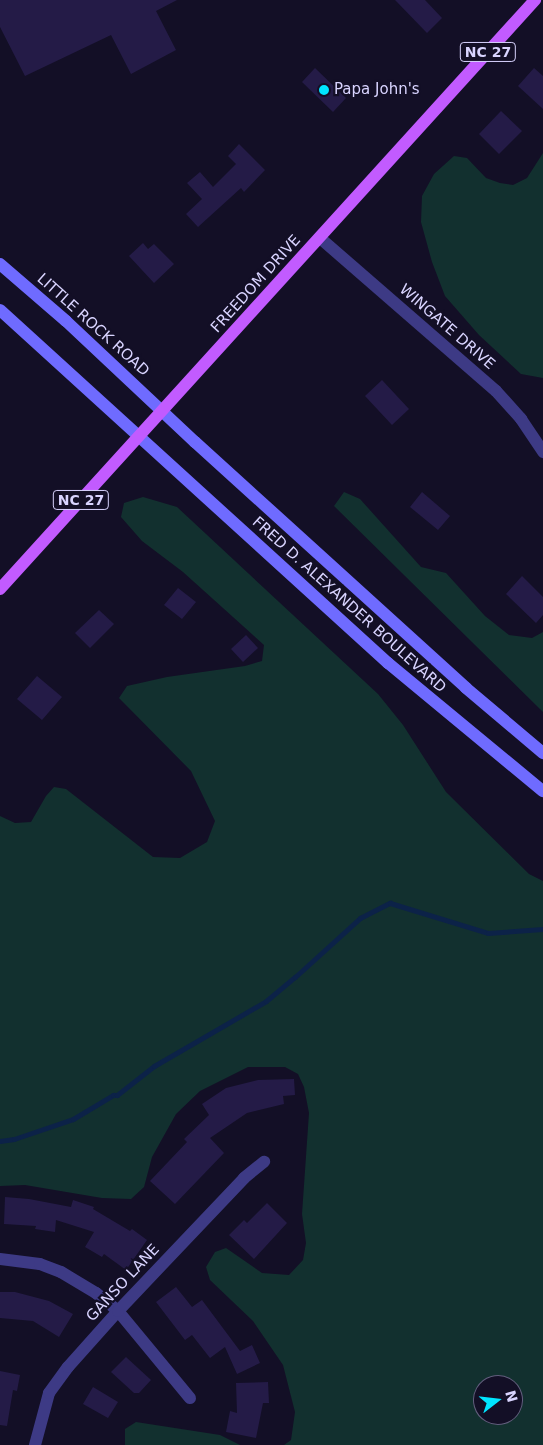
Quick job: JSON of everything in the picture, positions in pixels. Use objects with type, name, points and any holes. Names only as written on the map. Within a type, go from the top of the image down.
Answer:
[{"type":"main road","name":"FREEDOM DRIVE","points":[[0,590],[535,0]]},
{"type":"main road","name":"LITTLE ROCK ROAD","points":[[0,264],[162,411]]},
{"type":"main road","points":[[0,310],[139,437]]},
{"type":"main road","name":"FRED D. ALEXANDER BOULEVARD","points":[[162,411],[459,682],[543,754]]},
{"type":"main road","name":"FRED D. ALEXANDER BOULEVARD","points":[[139,437],[388,663],[543,791]]},
{"type":"street","name":"WINGATE DRIVE","points":[[320,238],[496,391],[521,419],[543,452]]},
{"type":"street","name":"GANSO LANE","points":[[35,1445],[50,1393],[68,1367],[118,1311],[244,1178],[264,1162]]},
{"type":"street","points":[[0,1259],[40,1264],[62,1272],[96,1293],[118,1311],[190,1398]]},
{"type":"green space","points":[[543,153],[543,378],[521,374],[479,335],[445,296],[432,262],[421,222],[422,196],[434,174],[454,156],[467,158],[486,178],[513,185],[527,178]]},
{"type":"green space","points":[[344,492],[360,499],[421,567],[446,573],[485,616],[509,635],[532,638],[543,632],[543,712],[334,506]]},
{"type":"green space","points":[[143,497],[177,507],[378,694],[403,725],[446,792],[529,874],[543,881],[543,1445],[284,1445],[291,1440],[295,1412],[283,1365],[253,1321],[210,1280],[206,1267],[215,1252],[226,1248],[262,1273],[289,1275],[303,1260],[306,1243],[302,1214],[309,1113],[304,1087],[298,1074],[285,1067],[248,1067],[200,1091],[176,1114],[152,1157],[144,1187],[131,1199],[102,1198],[25,1185],[0,1186],[0,816],[15,823],[31,822],[46,796],[54,787],[66,789],[153,857],[180,858],[207,842],[215,821],[191,771],[119,698],[127,686],[167,677],[245,666],[262,661],[264,645],[183,572],[142,541],[121,517],[124,503]]},
{"type":"green space","points":[[136,1422],[220,1435],[240,1445],[125,1445],[125,1429]]},
{"type":"building","points":[[0,0],[177,0],[156,11],[176,50],[131,74],[111,35],[25,76],[0,27]]},
{"type":"building","points":[[395,0],[425,0],[442,18],[427,33]]},
{"type":"building","name":"Papa John's","points":[[315,68],[346,98],[333,112],[302,82]]},
{"type":"building","points":[[534,68],[543,76],[543,109],[518,86]]},
{"type":"building","points":[[501,111],[522,131],[499,154],[479,134]]},
{"type":"building","points":[[239,144],[265,170],[244,192],[241,188],[198,227],[186,214],[202,199],[187,183],[200,172],[213,187],[236,164],[228,156]]},
{"type":"building","points":[[143,243],[148,249],[154,244],[174,264],[154,283],[129,256]]},
{"type":"building","points":[[382,380],[409,409],[392,425],[365,396]]},
{"type":"building","points":[[422,492],[450,516],[438,530],[410,507]]},
{"type":"building","points":[[522,576],[543,597],[543,615],[536,623],[506,594]]},
{"type":"building","points":[[178,588],[196,602],[182,619],[164,605]]},
{"type":"building","points":[[99,610],[114,624],[90,648],[75,633]]},
{"type":"building","points":[[246,635],[258,648],[243,662],[231,649]]},
{"type":"building","points":[[37,676],[62,697],[42,720],[17,699]]},
{"type":"building","points":[[294,1079],[295,1095],[283,1096],[284,1104],[247,1113],[210,1138],[224,1153],[175,1204],[150,1181],[187,1142],[184,1139],[209,1115],[202,1104],[226,1088],[258,1080]]},
{"type":"building","points":[[5,1197],[29,1199],[71,1207],[73,1200],[94,1207],[93,1209],[130,1231],[132,1229],[147,1240],[126,1270],[104,1254],[102,1257],[85,1247],[94,1232],[56,1220],[55,1232],[35,1229],[36,1226],[4,1224]]},
{"type":"building","points":[[267,1203],[287,1223],[254,1259],[229,1235],[244,1220],[247,1223]]},
{"type":"building","points":[[176,1287],[192,1307],[202,1300],[240,1351],[252,1345],[260,1363],[237,1374],[225,1347],[210,1358],[192,1335],[185,1340],[156,1302]]},
{"type":"building","points":[[0,1292],[15,1292],[49,1301],[73,1314],[59,1337],[33,1321],[0,1318]]},
{"type":"building","points":[[126,1357],[151,1380],[139,1393],[134,1393],[111,1372]]},
{"type":"building","points":[[0,1371],[20,1375],[17,1391],[13,1390],[7,1426],[0,1425]]},
{"type":"building","points":[[268,1382],[269,1403],[263,1403],[256,1438],[226,1432],[230,1411],[237,1413],[236,1383]]},
{"type":"building","points":[[93,1387],[118,1402],[108,1418],[83,1404]]},
{"type":"waterway","points":[[0,1141],[14,1139],[73,1119],[113,1095],[117,1095],[154,1066],[266,1001],[360,918],[390,903],[488,933],[543,929]]},
{"type":"place","name":"Papa John's","points":[[324,90]]}]
